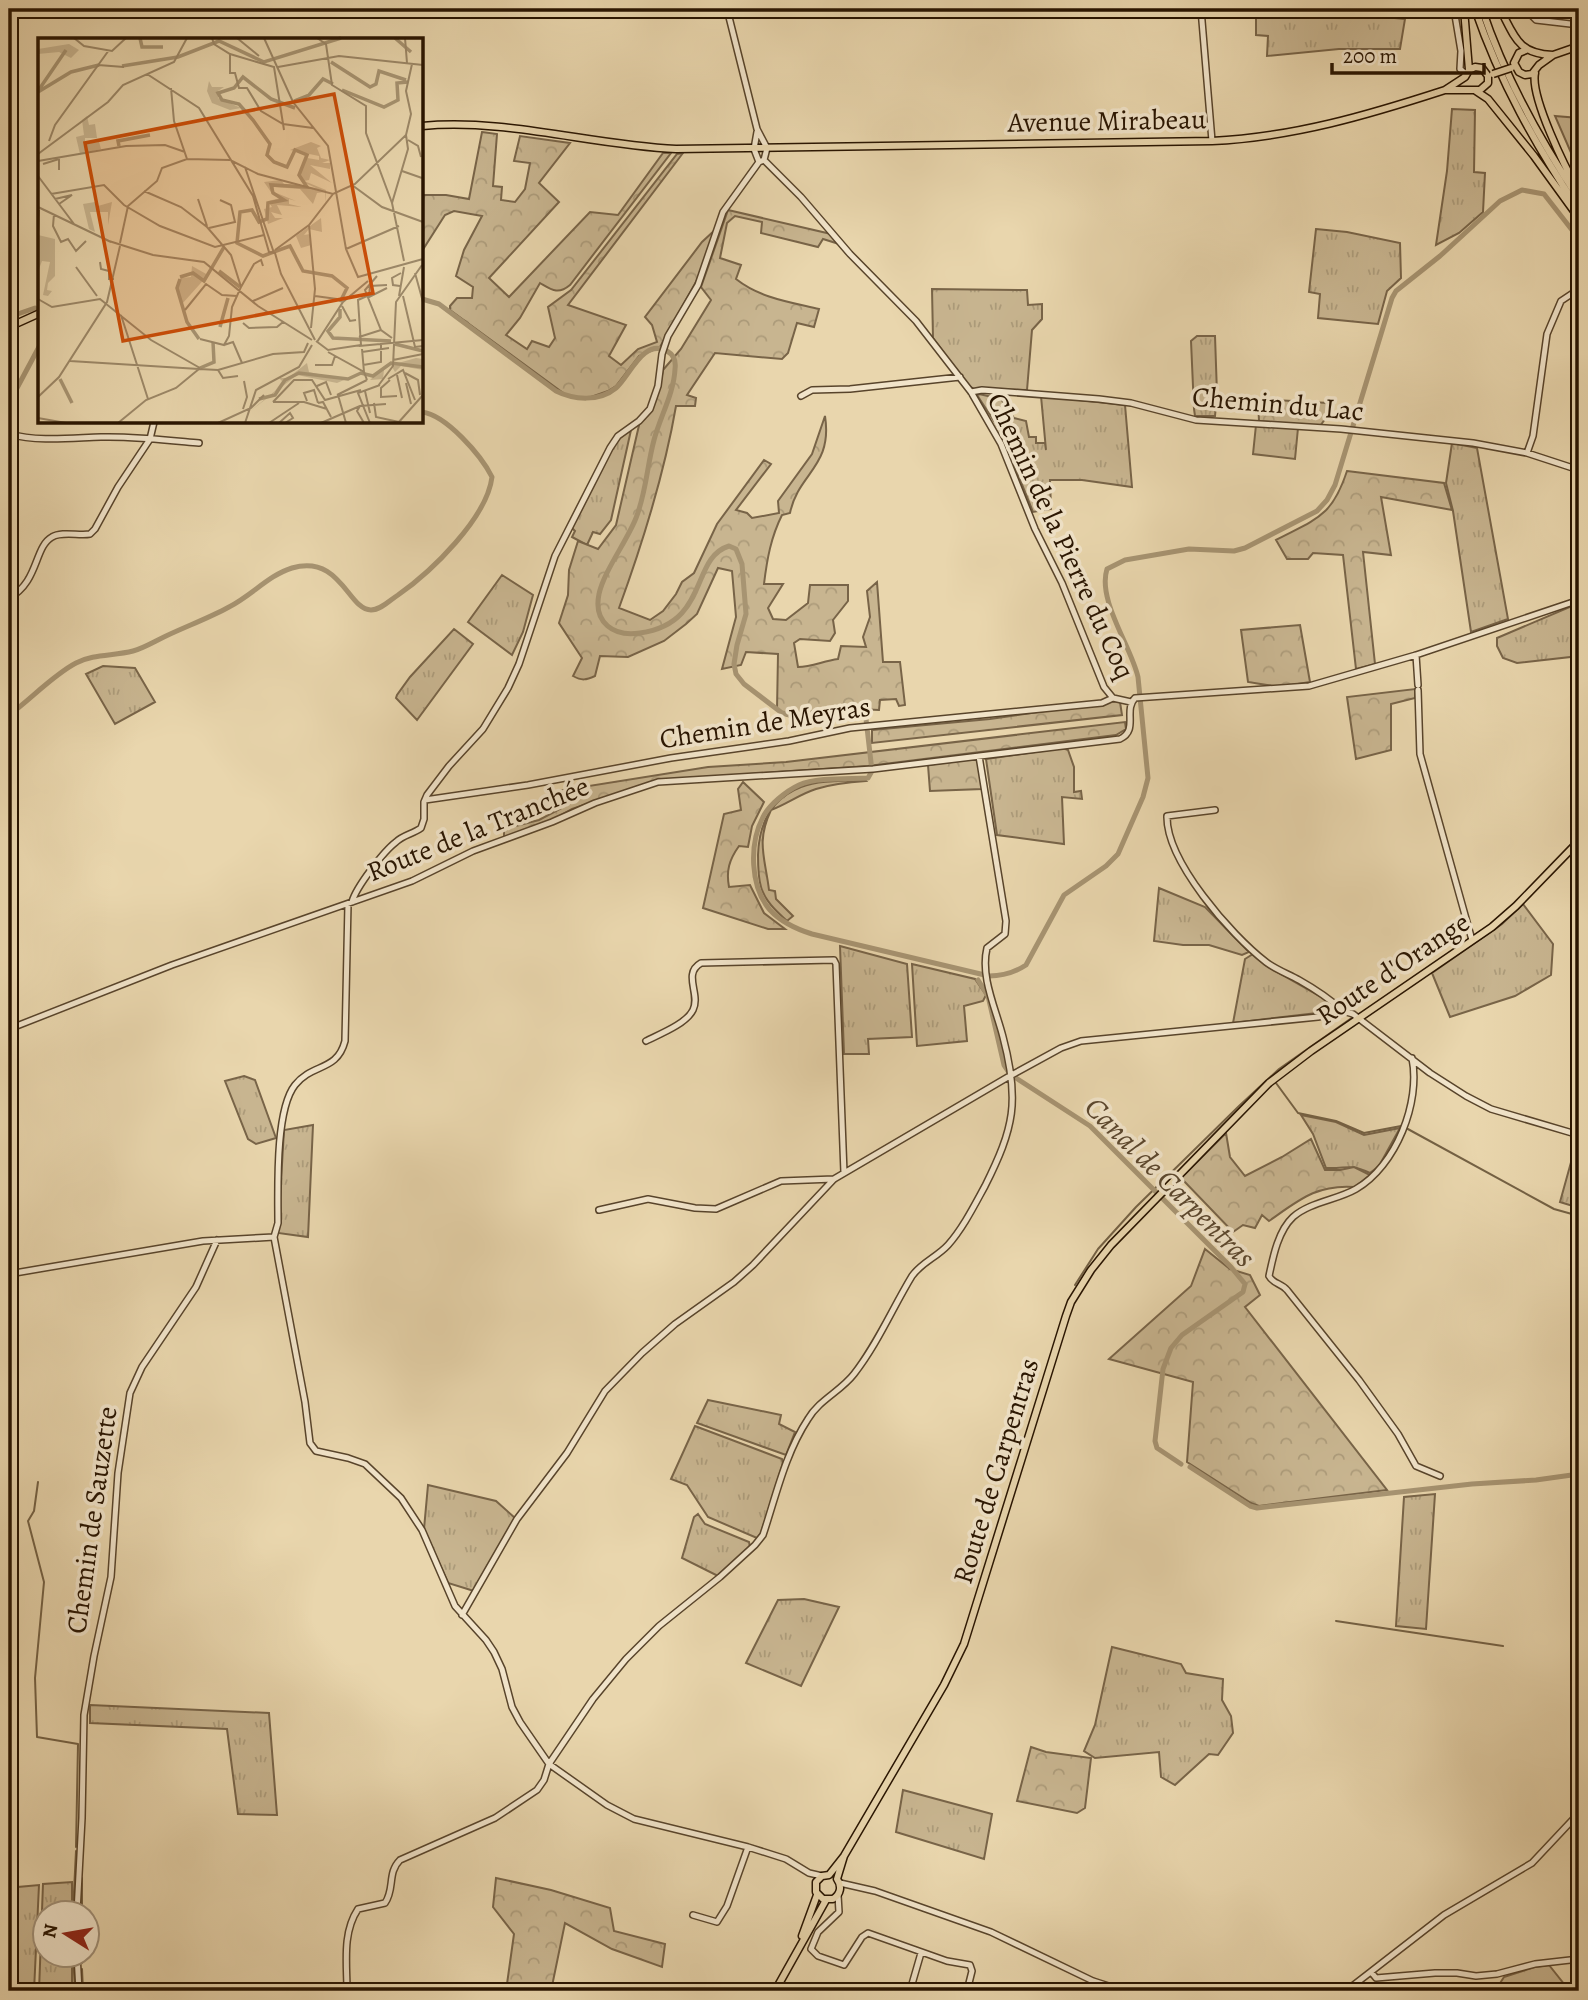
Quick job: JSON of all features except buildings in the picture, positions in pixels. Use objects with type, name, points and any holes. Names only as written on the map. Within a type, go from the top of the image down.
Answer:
[{"type":"main road","points":[[1464,9],[1467,73],[1473,90],[1488,99],[1527,146],[1579,218]]},
{"type":"main road","points":[[1475,9],[1511,99],[1579,210]]},
{"type":"main road","points":[[1482,9],[1516,94],[1545,148],[1579,199]]},
{"type":"main road","points":[[1500,9],[1517,41],[1526,50],[1537,55],[1553,55]]},
{"type":"main road","points":[[1579,46],[1553,55],[1539,65],[1535,73],[1534,87],[1563,161],[1579,192]]},
{"type":"main road","points":[[1513,67],[1517,56],[1526,50]]},
{"type":"main road","points":[[1537,55],[1539,65]]},
{"type":"main road","points":[[1445,90],[1475,67],[1482,68],[1491,75]]},
{"type":"main road","points":[[1445,90],[1473,90],[1486,86],[1491,75],[1513,67]]},
{"type":"main road","points":[[1513,67],[1525,75],[1535,73]]},
{"type":"main road","name":"Avenue Mirabeau","points":[[424,126],[496,127],[653,148],[754,149],[1212,141],[1314,129],[1382,111],[1445,90]]},
{"type":"main road","points":[[9,327],[38,314]]},
{"type":"main road","name":"Route d'Orange","points":[[1226,1126],[1289,1067],[1472,940],[1516,906],[1579,841]]},
{"type":"main road","name":"Route de Carpentras","points":[[844,1856],[944,1685],[964,1644],[1071,1302],[1091,1270],[1119,1236],[1226,1126]]},
{"type":"main road","points":[[793,1957],[817,1895],[815,1885],[844,1856]]},
{"type":"main road","points":[[775,1991],[828,1900],[839,1894],[838,1881],[844,1856]]},
{"type":"main road","points":[[825,1875],[838,1881]]},
{"type":"main road","points":[[817,1895],[828,1900]]},
{"type":"street","points":[[727,9],[757,129],[765,148],[761,161],[723,212],[698,285],[664,349],[658,386],[650,409],[618,436],[565,534],[508,688],[483,729],[449,766],[425,800],[421,828],[388,848],[350,903],[345,1041],[340,1056],[300,1079],[288,1098],[281,1131],[278,1223],[274,1237],[305,1402],[310,1443],[316,1451],[365,1464],[401,1498],[422,1530],[455,1606],[486,1640],[494,1653],[520,1723],[550,1764],[607,1805],[634,1819],[786,1858],[809,1873],[825,1875]]},
{"type":"street","points":[[1201,9],[1212,141]]},
{"type":"street","points":[[1454,9],[1461,51],[1460,69],[1467,73]]},
{"type":"street","points":[[1532,9],[1531,15],[1536,20],[1579,25]]},
{"type":"street","points":[[757,129],[754,149],[761,161]]},
{"type":"street","name":"Chemin de la Pierre du Coq","points":[[761,161],[801,197],[850,254],[916,321],[971,392],[1001,444],[1020,495],[1062,583],[1104,687],[1113,698],[1131,702]]},
{"type":"street","points":[[1527,453],[1533,436],[1547,334],[1561,301],[1579,289]]},
{"type":"street","points":[[802,396],[811,390],[850,389],[960,377]]},
{"type":"street","name":"Chemin du Lac","points":[[971,392],[982,390],[1099,399],[1131,403],[1196,420],[1352,430],[1474,443],[1527,453],[1579,470]]},
{"type":"street","points":[[9,598],[27,583],[49,539],[59,534],[90,534],[95,529],[150,439],[154,424]]},
{"type":"street","points":[[9,434],[68,439],[103,437],[199,443]]},
{"type":"street","points":[[1131,702],[1141,697],[1294,688],[1416,655],[1579,600]]},
{"type":"street","points":[[1416,655],[1420,754],[1472,940]]},
{"type":"street","name":"Chemin de Meyras","points":[[425,800],[867,727],[1102,702],[1113,698]]},
{"type":"street","name":"Route de la Tranchée","points":[[9,1029],[172,965],[412,881],[473,851],[595,803],[658,782],[870,769],[1120,739],[1128,733],[1131,724],[1131,702]]},
{"type":"street","points":[[347,1991],[347,1938],[358,1909],[386,1903],[393,1866],[400,1860],[439,1840],[495,1818],[524,1800],[544,1780],[550,1764],[593,1699],[626,1659],[659,1626],[755,1545],[763,1535],[787,1460],[807,1419],[854,1374],[879,1338],[917,1268],[939,1255],[948,1245],[982,1192],[1008,1135],[1012,1075],[986,975],[987,948],[1005,934],[1006,920],[981,756]]},
{"type":"street","points":[[1215,810],[1167,816],[1173,841],[1187,871],[1220,918],[1266,962],[1332,1000],[1343,1011],[1359,1017],[1448,1085],[1491,1110],[1579,1135]]},
{"type":"street","points":[[646,1041],[691,1013],[695,1001],[693,970],[701,963],[834,960],[839,1015],[844,1173]]},
{"type":"street","points":[[462,1615],[517,1519],[567,1453],[605,1391],[659,1338],[753,1265],[834,1179],[1012,1075],[1061,1048],[1081,1041],[1318,1017],[1343,1011]]},
{"type":"street","points":[[1412,1058],[1413,1087],[1402,1133],[1383,1166],[1356,1189],[1293,1217],[1280,1238],[1269,1276],[1274,1283],[1283,1285],[1359,1380],[1398,1434],[1416,1465],[1440,1476]]},
{"type":"street","points":[[599,1210],[654,1199],[695,1208],[716,1209],[781,1181],[834,1179]]},
{"type":"street","points":[[9,1274],[217,1240],[274,1237]]},
{"type":"street","name":"Chemin de Sauzette","points":[[78,1898],[84,1715],[93,1656],[111,1577],[118,1473],[131,1393],[142,1367],[196,1287],[217,1240]]},
{"type":"street","points":[[1346,1991],[1444,1915],[1532,1863],[1579,1813]]},
{"type":"street","points":[[693,1915],[717,1922],[727,1906],[748,1847]]},
{"type":"street","points":[[809,1873],[815,1885]]},
{"type":"street","points":[[838,1881],[853,1888],[875,1891],[991,1932],[1093,1984],[1124,1991]]},
{"type":"street","points":[[853,1888],[839,1894],[837,1916],[818,1932],[813,1941],[811,1949],[818,1956],[844,1965],[862,1937],[868,1933],[947,1961],[970,1965],[972,1971],[967,1991]]},
{"type":"street","points":[[828,1900],[839,1906]]},
{"type":"street","points":[[910,1991],[922,1952]]},
{"type":"street","points":[[1372,1973],[1376,1978],[1457,1972],[1476,1976],[1504,1973],[1535,1964],[1579,1959]]},
{"type":"street","points":[[78,1968],[79,1991]]},
{"type":"green space","points":[[1256,9],[1269,9],[1270,15],[1308,14],[1309,9],[1351,9],[1353,14],[1405,19],[1400,49],[1339,49],[1267,56],[1268,36],[1256,35]]},
{"type":"green space","points":[[1452,109],[1475,110],[1474,172],[1485,173],[1483,212],[1459,233],[1436,245],[1447,171]]},
{"type":"green space","points":[[1555,116],[1579,118],[1579,171]]},
{"type":"green space","points":[[482,132],[497,134],[493,186],[502,187],[501,200],[515,202],[525,189],[530,163],[514,161],[520,136],[570,143],[539,183],[559,202],[489,278],[509,297],[590,212],[618,215],[663,153],[671,153],[570,285],[558,291],[540,283],[520,318],[506,335],[527,349],[532,341],[549,347],[555,338],[548,307],[571,290],[677,154],[683,153],[568,305],[626,325],[609,356],[621,365],[638,349],[657,342],[652,325],[645,317],[702,242],[716,229],[697,280],[660,347],[639,356],[616,386],[608,391],[578,398],[566,395],[450,310],[457,298],[472,298],[473,287],[456,276],[464,250],[482,216],[454,211],[445,215],[424,248],[424,195],[469,199]]},
{"type":"green space","points":[[728,210],[831,234],[839,244],[823,239],[818,247],[761,233],[762,222],[735,216],[727,223],[720,258],[741,265],[736,279],[765,295],[819,309],[814,327],[797,323],[788,353],[782,359],[715,353],[687,395],[696,398],[695,406],[676,406],[652,508],[619,608],[650,620],[663,611],[682,582],[694,573],[717,524],[764,460],[771,464],[736,510],[747,513],[752,518],[779,513],[778,501],[812,454],[825,416],[826,433],[820,459],[800,488],[790,513],[782,515],[772,540],[764,584],[783,584],[768,608],[773,619],[786,620],[808,603],[810,585],[848,585],[848,601],[833,620],[835,633],[830,641],[800,639],[794,643],[798,667],[838,659],[841,646],[866,647],[863,637],[870,617],[867,591],[877,582],[883,662],[900,662],[905,705],[899,706],[896,699],[880,700],[879,710],[846,709],[802,718],[785,715],[777,710],[778,654],[746,652],[741,665],[722,669],[736,617],[732,571],[718,568],[697,614],[664,641],[628,657],[600,656],[595,676],[579,679],[573,676],[582,658],[559,623],[568,595],[569,570],[578,541],[598,549],[616,525],[640,421],[645,418],[660,385],[663,370],[681,349],[711,300],[701,287]]},
{"type":"green space","points":[[1316,229],[1347,232],[1400,243],[1401,278],[1387,291],[1378,324],[1318,318],[1320,294],[1309,292]]},
{"type":"green space","points":[[932,289],[1027,290],[1028,305],[1042,304],[1042,319],[1032,330],[1027,390],[974,389],[968,385],[933,338]]},
{"type":"green space","points":[[1197,336],[1215,336],[1215,416],[1195,416],[1191,341]]},
{"type":"green space","points":[[977,395],[1001,399],[1014,418],[1026,421],[1029,437],[1036,437],[1036,443],[1045,443],[1046,450],[1041,396],[1125,405],[1132,487],[1082,480],[1050,480],[1051,509],[1033,512],[1001,432]]},
{"type":"green space","points":[[1258,399],[1328,403],[1328,415],[1320,426],[1259,421]]},
{"type":"green space","points":[[1256,425],[1298,428],[1295,459],[1253,454]]},
{"type":"green space","points":[[631,430],[611,520],[600,534],[593,532],[587,545],[572,537],[575,531],[571,527],[615,440]]},
{"type":"green space","points":[[1452,443],[1477,448],[1508,619],[1471,632],[1453,511],[1446,483]]},
{"type":"green space","points":[[1347,471],[1444,483],[1452,510],[1381,497],[1391,555],[1363,552],[1375,664],[1356,669],[1343,555],[1313,553],[1308,559],[1287,559],[1276,540],[1321,515],[1335,498]]},
{"type":"green space","points":[[502,575],[533,595],[523,632],[512,655],[468,622]]},
{"type":"green space","points":[[1579,603],[1579,656],[1517,663],[1503,658],[1497,646],[1497,638]]},
{"type":"green space","points":[[1300,625],[1310,682],[1279,687],[1248,682],[1241,630]]},
{"type":"green space","points":[[454,629],[473,644],[417,720],[396,698],[397,695]]},
{"type":"green space","points":[[103,666],[135,668],[155,702],[115,724],[86,674]]},
{"type":"green space","points":[[1415,689],[1415,698],[1391,704],[1391,750],[1356,759],[1347,697]]},
{"type":"green space","points":[[1120,702],[1122,715],[872,743],[872,730],[990,719]]},
{"type":"green space","points":[[1125,722],[1126,729],[1116,735],[868,766],[659,780],[572,809],[551,821],[504,837],[504,829],[539,820],[560,809],[550,802],[551,792],[708,767],[786,762]]},
{"type":"green space","points":[[1063,748],[1068,750],[1074,767],[1074,792],[1081,791],[1082,799],[1062,797],[1064,844],[997,835],[986,759]]},
{"type":"green space","points":[[978,758],[982,789],[930,791],[928,765]]},
{"type":"green space","points":[[866,781],[816,789],[771,810],[781,798],[808,785]]},
{"type":"green space","points":[[743,782],[764,802],[752,826],[748,847],[739,846],[731,861],[728,871],[729,887],[750,885],[764,913],[785,929],[768,929],[703,908],[724,814],[741,810],[738,789]]},
{"type":"green space","points":[[771,810],[764,831],[764,859],[769,890],[775,891],[776,899],[793,916],[787,921],[768,901],[759,879],[759,844],[764,823]]},
{"type":"green space","points":[[1159,888],[1205,907],[1249,952],[1242,955],[1209,945],[1154,941]]},
{"type":"green space","points":[[1523,904],[1553,944],[1551,975],[1515,996],[1450,1017],[1432,973],[1502,924]]},
{"type":"green space","points":[[840,946],[907,964],[912,1037],[868,1039],[869,1054],[844,1054]]},
{"type":"green space","points":[[1253,954],[1265,965],[1328,1001],[1336,1008],[1334,1011],[1233,1023],[1245,959]]},
{"type":"green space","points":[[912,964],[975,979],[986,995],[983,1001],[964,1006],[967,1041],[917,1046]]},
{"type":"green space","points":[[244,1076],[255,1080],[276,1138],[256,1144],[248,1139],[225,1081]]},
{"type":"green space","points":[[1301,1115],[1336,1122],[1364,1135],[1400,1128],[1379,1166],[1370,1173],[1353,1167],[1326,1168],[1313,1134]]},
{"type":"green space","points":[[313,1125],[308,1237],[278,1233],[284,1130]]},
{"type":"green space","points":[[1226,1133],[1230,1157],[1245,1176],[1311,1139],[1325,1170],[1354,1167],[1370,1175],[1355,1187],[1319,1191],[1299,1200],[1269,1221],[1262,1215],[1255,1228],[1243,1225],[1233,1232],[1181,1178]]},
{"type":"green space","points":[[1579,1137],[1579,1208],[1560,1202]]},
{"type":"green space","points":[[1205,1249],[1230,1269],[1250,1275],[1260,1295],[1245,1307],[1387,1490],[1259,1506],[1251,1503],[1187,1462],[1193,1382],[1109,1359],[1191,1286]]},
{"type":"green space","points":[[708,1400],[781,1415],[779,1424],[795,1432],[786,1455],[697,1423]]},
{"type":"green space","points":[[695,1426],[782,1459],[761,1533],[757,1538],[708,1517],[687,1485],[671,1479]]},
{"type":"green space","points":[[428,1485],[496,1501],[515,1518],[474,1591],[448,1583],[424,1529]]},
{"type":"green space","points":[[1435,1494],[1426,1629],[1396,1626],[1404,1497]]},
{"type":"green space","points":[[698,1514],[705,1524],[749,1542],[750,1547],[718,1576],[682,1558],[694,1517]]},
{"type":"green space","points":[[804,1599],[839,1607],[801,1686],[746,1663],[778,1600]]},
{"type":"green space","points":[[1112,1647],[1181,1664],[1186,1673],[1223,1679],[1222,1700],[1231,1716],[1233,1733],[1218,1755],[1209,1754],[1175,1785],[1161,1777],[1159,1752],[1095,1758],[1084,1751],[1095,1725]]},
{"type":"green space","points":[[90,1705],[269,1713],[277,1815],[238,1814],[227,1729],[90,1723]]},
{"type":"green space","points":[[1031,1747],[1046,1752],[1091,1758],[1085,1808],[1077,1813],[1017,1801]]},
{"type":"green space","points":[[903,1790],[992,1814],[984,1859],[896,1832]]},
{"type":"green space","points":[[496,1878],[551,1890],[610,1908],[614,1931],[665,1944],[662,1967],[612,1949],[565,1923],[551,1991],[506,1991],[514,1934],[493,1907]]},
{"type":"green space","points":[[72,1882],[72,1898],[42,1898],[43,1884]]},
{"type":"green space","points":[[39,1885],[38,1898],[32,1898],[34,1991],[11,1991],[18,1887]]},
{"type":"green space","points":[[1549,1965],[1564,1984],[1557,1991],[1495,1991],[1504,1977]]},
{"type":"green space","points":[[40,1968],[72,1968],[72,1991],[39,1991]]},
{"type":"waterway","name":"Canal de Carpentras","points":[[424,300],[439,304],[556,391],[571,396],[586,398],[609,393],[638,360],[651,350],[658,348],[671,355],[675,364],[674,378],[654,440],[639,509],[599,594],[599,613],[602,620],[622,633],[640,633],[662,627],[678,617],[689,604],[708,563],[717,553],[729,546],[736,549],[742,564],[746,614],[737,645],[734,664],[736,674],[744,684],[782,713],[794,716],[839,707],[860,710],[866,719],[872,771],[868,778],[806,782],[789,791],[769,808],[758,828],[754,852],[755,878],[763,901],[784,922],[812,934],[994,976],[1013,972],[1026,965],[1064,895],[1106,866],[1118,854],[1143,797],[1148,778],[1138,677],[1111,609],[1105,581],[1107,569],[1125,560],[1189,549],[1234,551],[1245,548],[1317,511],[1335,485],[1396,291],[1440,256],[1500,201],[1522,190],[1544,194],[1579,239]]},
{"type":"waterway","name":"Canal de Carpentras","points":[[9,317],[35,308]]},
{"type":"waterway","name":"Canal de Carpentras","points":[[9,403],[38,349]]},
{"type":"waterway","name":"Canal de Carpentras","points":[[9,715],[76,663],[141,648],[214,615],[292,568],[309,566],[322,569],[332,575],[363,608],[375,610],[389,602],[426,573],[456,543],[480,509],[492,477],[462,437],[442,420],[424,413]]},
{"type":"waterway","name":"Canal de Carpentras","points":[[978,980],[988,996],[1004,1065],[1008,1071]]},
{"type":"waterway","points":[[1075,1285],[1098,1249],[1136,1207],[1239,1106],[1279,1069],[1353,1017]]},
{"type":"waterway","name":"Canal de Carpentras","points":[[1016,1078],[1090,1126],[1245,1284],[1243,1292],[1182,1335],[1171,1348],[1163,1369],[1155,1441],[1157,1448],[1181,1464]]},
{"type":"waterway","points":[[1276,1083],[1298,1113],[1336,1121],[1364,1133],[1401,1126]]},
{"type":"waterway","points":[[1406,1128],[1554,1209],[1579,1216]]},
{"type":"waterway","name":"Canal de Carpentras","points":[[1190,1467],[1257,1508],[1579,1474]]},
{"type":"waterway","points":[[38,1482],[34,1511],[28,1521],[44,1582],[35,1678],[37,1737],[78,1744],[76,1847]]},
{"type":"waterway","points":[[1336,1621],[1503,1646]]},
{"type":"waterway","points":[[74,1898],[76,1851]]},
{"type":"waterway","points":[[82,1878],[82,1898]]},
{"type":"waterway","points":[[74,1968],[75,1991]]},
{"type":"waterway","points":[[82,1969],[83,1991]]}]
